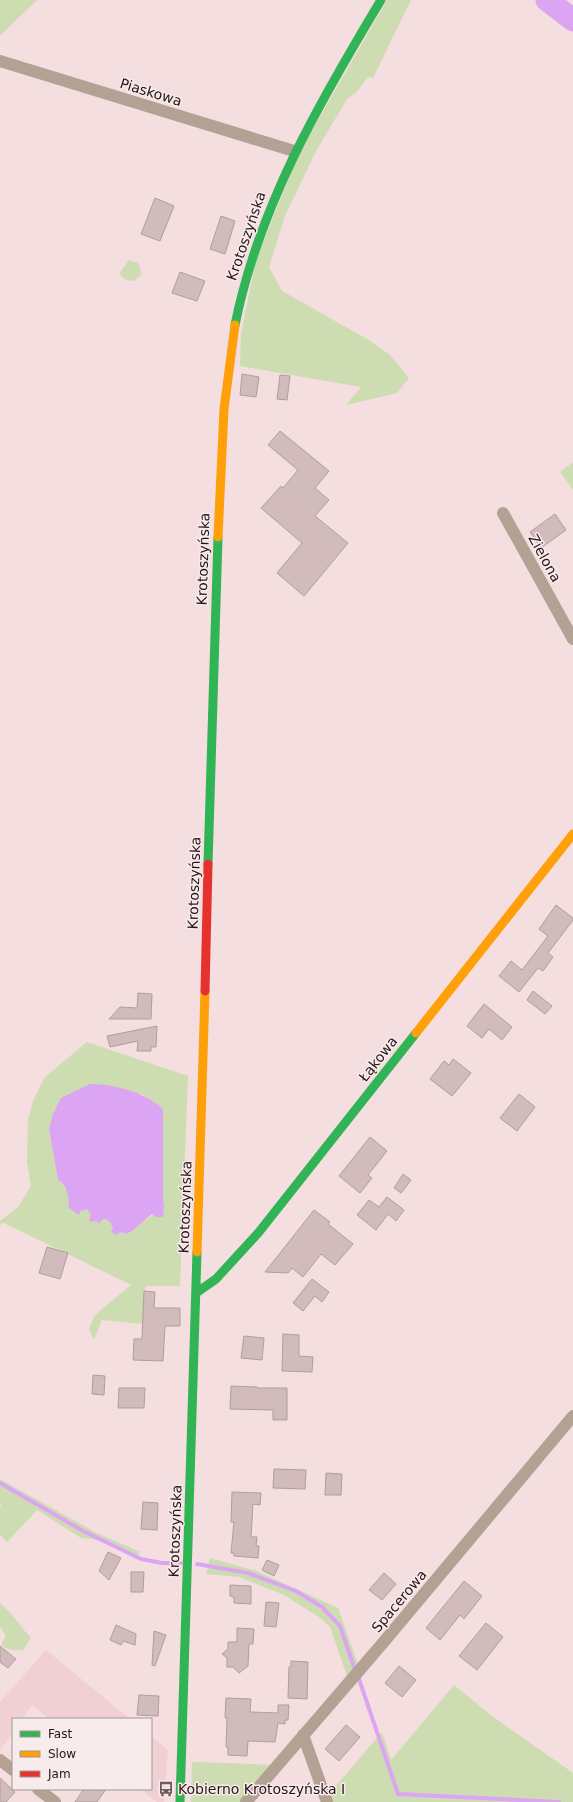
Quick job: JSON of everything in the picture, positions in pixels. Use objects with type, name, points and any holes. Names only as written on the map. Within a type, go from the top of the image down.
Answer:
[{"type":"street","name":"Krotoszyńska","points":[[180,1802],[219,512],[226,385],[237,308],[256,240],[277,186],[322,99],[381,0]]},
{"type":"street","name":"Piaskowa","points":[[0,61],[294,151]]},
{"type":"street","name":"Zielona","points":[[503,513],[573,639]]},
{"type":"street","name":"Łąkowa","points":[[196,1293],[216,1279],[259,1232],[573,834]]},
{"type":"street","name":"Spacerowa","points":[[246,1802],[382,1644],[573,1416]]},
{"type":"street","points":[[303,1735],[327,1802]]},
{"type":"street","points":[[0,1760],[12,1769]]},
{"type":"street","points":[[39,1790],[55,1802]]},
{"type":"shaded area","points":[[90,1084],[119,1087],[129,1090],[156,1103],[163,1109],[163,1217],[156,1217],[152,1214],[132,1231],[126,1234],[121,1232],[115,1235],[111,1231],[113,1228],[110,1222],[106,1219],[103,1219],[99,1224],[96,1221],[89,1221],[91,1215],[87,1209],[81,1211],[79,1215],[69,1208],[66,1189],[62,1182],[58,1180],[49,1129],[53,1114],[61,1098]]},
{"type":"shaded area","points":[[46,1650],[129,1718],[48,1718],[32,1705],[23,1718],[12,1718],[12,1733],[0,1750],[0,1702]]},
{"type":"shaded area","points":[[152,1737],[168,1750],[164,1802],[157,1802],[141,1790],[152,1790]]},
{"type":"green space","points":[[0,0],[37,0],[0,36]]},
{"type":"green space","points":[[387,0],[411,0],[373,78],[368,77],[356,93],[347,99],[315,153],[285,216],[269,267],[282,291],[369,340],[390,355],[409,378],[397,393],[346,405],[361,387],[240,366],[241,334],[256,260],[298,155]]},
{"type":"green space","points":[[535,0],[561,0],[573,10],[573,30]]},
{"type":"green space","points":[[129,260],[138,263],[142,274],[134,281],[126,280],[119,274]]},
{"type":"green space","points":[[573,462],[573,490],[560,472]]},
{"type":"green space","points":[[87,1042],[188,1076],[180,1286],[146,1286],[144,1291],[143,1324],[102,1320],[94,1340],[89,1329],[95,1315],[131,1285],[2,1222],[0,1226],[0,1221],[18,1207],[31,1186],[27,1162],[28,1120],[33,1101],[45,1077]],"holes":[[[125,1090],[144,1095],[163,1122],[164,1207],[126,1234],[113,1228],[110,1222],[106,1219],[103,1219],[99,1224],[87,1209],[81,1211],[80,1215],[63,1183],[58,1180],[49,1129]]]},
{"type":"green space","points":[[0,1479],[95,1532],[140,1552],[136,1557],[99,1540],[81,1538],[37,1510],[7,1542],[0,1535]]},
{"type":"green space","points":[[210,1558],[257,1571],[338,1608],[358,1664],[347,1676],[330,1627],[319,1617],[282,1594],[239,1577],[206,1574]]},
{"type":"green space","points":[[0,1603],[31,1638],[23,1650],[11,1650],[1,1645],[6,1636],[0,1627]]},
{"type":"green space","points":[[454,1685],[492,1716],[573,1773],[573,1802],[333,1802],[330,1793],[382,1732],[391,1760]]},
{"type":"green space","points":[[192,1762],[273,1765],[242,1802],[191,1802]]},
{"type":"building","points":[[155,198],[174,206],[160,241],[141,234]]},
{"type":"building","points":[[221,216],[235,221],[225,254],[210,249]]},
{"type":"building","points":[[180,272],[205,281],[197,301],[172,293]]},
{"type":"building","points":[[242,374],[259,377],[256,397],[240,395]]},
{"type":"building","points":[[280,375],[290,376],[287,400],[277,399]]},
{"type":"building","points":[[280,431],[329,471],[315,488],[329,500],[315,516],[348,543],[304,596],[277,573],[302,543],[261,508],[281,486],[283,488],[298,470],[268,445]]},
{"type":"building","points":[[555,514],[566,530],[541,548],[530,532]]},
{"type":"building","points":[[556,905],[573,918],[573,920],[548,953],[553,957],[543,971],[538,968],[519,992],[499,976],[511,961],[522,970],[548,936],[539,929]]},
{"type":"building","points":[[533,991],[552,1006],[545,1014],[527,1000]]},
{"type":"building","points":[[138,993],[152,994],[151,1019],[109,1019],[120,1007],[137,1008]]},
{"type":"building","points":[[484,1004],[512,1027],[502,1040],[489,1029],[482,1038],[467,1026]]},
{"type":"building","points":[[157,1026],[156,1047],[151,1047],[151,1051],[137,1051],[138,1041],[110,1047],[107,1036]]},
{"type":"building","points":[[453,1059],[471,1073],[452,1096],[430,1079],[444,1061],[449,1065]]},
{"type":"building","points":[[519,1094],[535,1107],[517,1131],[500,1118]]},
{"type":"building","points":[[370,1137],[387,1151],[368,1175],[372,1178],[360,1193],[339,1176]]},
{"type":"building","points":[[403,1174],[411,1180],[401,1193],[394,1188]]},
{"type":"building","points":[[387,1197],[404,1210],[396,1221],[388,1214],[376,1230],[357,1215],[369,1200],[379,1207]]},
{"type":"building","points":[[314,1210],[330,1222],[328,1224],[353,1244],[335,1265],[321,1254],[303,1277],[292,1268],[288,1273],[265,1272]]},
{"type":"building","points":[[47,1247],[68,1253],[60,1279],[39,1273]]},
{"type":"building","points":[[312,1279],[329,1292],[322,1302],[315,1296],[303,1311],[293,1303]]},
{"type":"building","points":[[144,1291],[155,1292],[154,1308],[180,1308],[180,1326],[165,1326],[163,1361],[133,1360],[134,1339],[142,1339]]},
{"type":"building","points":[[283,1334],[299,1335],[299,1356],[313,1357],[312,1372],[282,1371]]},
{"type":"building","points":[[244,1336],[264,1338],[262,1360],[241,1358]]},
{"type":"building","points":[[93,1375],[105,1376],[104,1395],[92,1394]]},
{"type":"building","points":[[231,1386],[287,1388],[287,1420],[273,1420],[273,1410],[230,1409]]},
{"type":"building","points":[[119,1388],[145,1388],[144,1408],[118,1408]]},
{"type":"building","points":[[274,1469],[306,1470],[305,1489],[273,1488]]},
{"type":"building","points":[[326,1473],[342,1474],[341,1495],[325,1495]]},
{"type":"building","points":[[232,1492],[261,1493],[260,1505],[253,1504],[251,1537],[257,1537],[256,1546],[259,1546],[258,1558],[234,1556],[234,1553],[231,1553],[234,1522],[231,1522]]},
{"type":"building","points":[[143,1502],[158,1503],[157,1530],[141,1529]]},
{"type":"building","points":[[108,1552],[121,1558],[109,1580],[99,1571]]},
{"type":"building","points":[[267,1560],[279,1565],[274,1576],[262,1570]]},
{"type":"building","points":[[131,1572],[144,1572],[143,1592],[131,1592]]},
{"type":"building","points":[[384,1573],[396,1584],[382,1600],[369,1590]]},
{"type":"building","points":[[464,1581],[482,1596],[464,1619],[460,1615],[440,1640],[426,1628]]},
{"type":"building","points":[[230,1585],[251,1586],[251,1604],[234,1603],[234,1597],[230,1596]]},
{"type":"building","points":[[266,1602],[279,1603],[276,1627],[264,1626]]},
{"type":"building","points":[[486,1623],[503,1637],[477,1670],[459,1656]]},
{"type":"building","points":[[116,1625],[136,1634],[135,1645],[123,1641],[121,1645],[110,1640]]},
{"type":"building","points":[[237,1628],[254,1629],[253,1644],[249,1644],[248,1666],[239,1673],[233,1667],[227,1667],[227,1658],[222,1654],[228,1649],[228,1642],[237,1642]]},
{"type":"building","points":[[154,1631],[166,1635],[155,1666],[152,1665]]},
{"type":"building","points":[[0,1646],[16,1659],[8,1668],[0,1662]]},
{"type":"building","points":[[291,1661],[308,1662],[307,1699],[288,1698],[289,1667],[291,1667]]},
{"type":"building","points":[[399,1666],[416,1680],[402,1697],[385,1683]]},
{"type":"building","points":[[139,1695],[159,1696],[158,1716],[137,1715]]},
{"type":"building","points":[[226,1698],[251,1699],[250,1712],[278,1713],[278,1705],[289,1705],[288,1720],[285,1720],[285,1724],[278,1723],[275,1742],[248,1741],[247,1756],[228,1755],[228,1747],[226,1747]]},
{"type":"building","points":[[346,1725],[360,1737],[339,1761],[325,1749]]},
{"type":"building","points":[[0,1778],[15,1792],[6,1802],[0,1802]]},
{"type":"building","points":[[83,1790],[105,1790],[97,1802],[75,1802]]},
{"type":"waterway","points":[[547,0],[573,20]]},
{"type":"waterway","points":[[0,1483],[83,1531],[141,1559],[162,1563],[181,1563]]},
{"type":"waterway","points":[[197,1564],[248,1573],[296,1591],[322,1607],[340,1626],[354,1667]]},
{"type":"waterway","points":[[359,1679],[398,1794],[559,1802]]},
{"type":"traffic: fast","points":[[235,325],[259,238],[275,197],[314,117],[381,0]]},
{"type":"traffic: fast","points":[[208,864],[218,537]]},
{"type":"traffic: fast","points":[[196,1293],[216,1279],[259,1232],[416,1033]]},
{"type":"traffic: fast","points":[[180,1802],[197,1252]]},
{"type":"traffic: slow","points":[[218,537],[224,409],[235,325]]},
{"type":"traffic: slow","points":[[416,1033],[573,834]]},
{"type":"traffic: slow","points":[[197,1252],[205,991]]},
{"type":"traffic: jam","points":[[205,991],[208,864]]},
{"type":"place","name":"Kobierno Krotoszyńska I","points":[[166,1789]]}]
